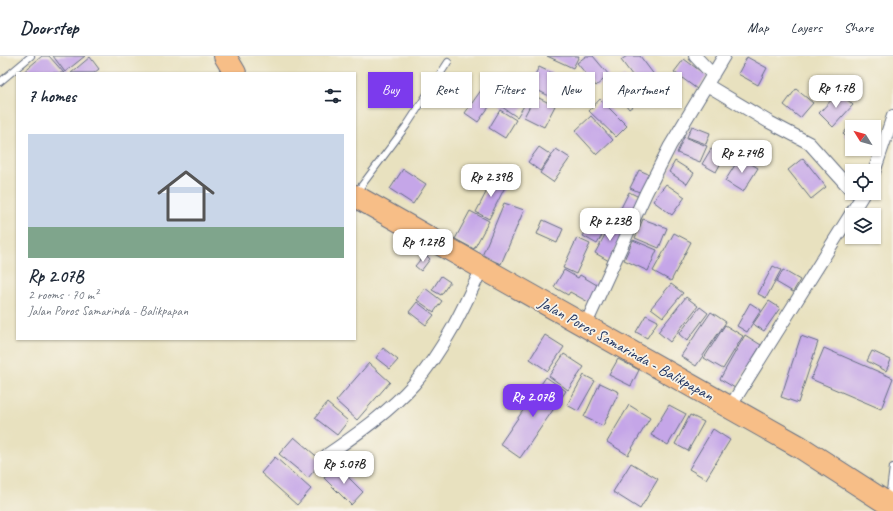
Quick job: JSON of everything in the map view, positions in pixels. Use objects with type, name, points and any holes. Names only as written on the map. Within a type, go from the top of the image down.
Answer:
[{"type":"highway","points":[[225,56],[234,72]]},
{"type":"highway","name":"Jalan Poros Samarinda - Balikpapan","points":[[356,196],[800,447],[890,507]]},
{"type":"street","points":[[695,56],[710,80],[769,122],[809,143],[845,181]]},
{"type":"street","points":[[585,326],[646,193],[670,146],[724,56]]},
{"type":"street","points":[[877,164],[893,116]]},
{"type":"street","points":[[730,407],[853,200]]},
{"type":"street","points":[[327,455],[393,405],[414,384],[454,328],[482,268]]},
{"type":"lane","points":[[0,82],[31,56]]},
{"type":"lane","points":[[356,194],[407,125],[448,62]]},
{"type":"lane","points":[[890,507],[893,467]]},
{"type":"building","points":[[42,56],[49,56],[63,72],[23,72]]},
{"type":"building","points":[[53,56],[85,56],[65,72]]},
{"type":"building","points":[[547,56],[579,56],[573,68]]},
{"type":"building","points":[[586,56],[593,56],[606,72],[603,72],[603,80],[596,86],[595,72],[584,72],[577,63]]},
{"type":"building","points":[[627,56],[640,56],[652,72],[630,72],[621,60]]},
{"type":"building","points":[[90,57],[99,69],[95,72],[72,72]]},
{"type":"building","points":[[747,57],[767,68],[758,85],[738,74]]},
{"type":"building","points":[[684,59],[707,76],[697,89],[682,78],[682,72],[674,72]]},
{"type":"building","points":[[539,67],[550,72],[547,72],[547,95],[539,91],[539,72],[536,72]]},
{"type":"building","points":[[796,89],[813,103],[800,118],[784,105]]},
{"type":"building","points":[[480,92],[480,108],[488,108],[478,122],[465,113],[469,108],[472,108],[472,103]]},
{"type":"building","points":[[839,92],[853,105],[833,127],[819,113]]},
{"type":"building","points":[[539,98],[547,102],[547,108],[554,108],[544,127],[524,117],[529,108],[539,108]]},
{"type":"building","points":[[600,99],[603,102],[603,108],[609,108],[627,126],[616,137],[589,111],[592,108],[595,108],[595,104]]},
{"type":"building","points":[[504,108],[523,108],[517,117]]},
{"type":"building","points":[[500,110],[516,120],[505,138],[489,128]]},
{"type":"building","points":[[591,116],[613,140],[597,155],[575,131]]},
{"type":"building","points":[[692,126],[710,133],[706,144],[687,137]]},
{"type":"building","points":[[684,137],[707,146],[700,162],[677,153]]},
{"type":"building","points":[[539,147],[551,155],[540,171],[528,162]]},
{"type":"building","points":[[556,149],[570,158],[553,182],[540,173]]},
{"type":"building","points":[[711,149],[724,157],[716,172],[702,164]]},
{"type":"building","points":[[740,157],[758,168],[743,192],[725,181]]},
{"type":"building","points":[[803,158],[826,187],[811,199],[788,170]]},
{"type":"building","points":[[675,161],[694,173],[687,184],[669,172]]},
{"type":"building","points":[[403,169],[426,184],[413,204],[390,189]]},
{"type":"building","points":[[639,170],[653,176],[644,194],[630,188]]},
{"type":"building","points":[[494,177],[507,183],[489,219],[476,212]]},
{"type":"building","points":[[666,184],[685,197],[672,215],[653,201]]},
{"type":"building","points":[[629,192],[641,198],[627,226],[615,220]]},
{"type":"building","points":[[504,203],[524,210],[501,264],[482,256]]},
{"type":"building","points":[[597,210],[612,218],[597,244],[583,236]]},
{"type":"building","points":[[470,211],[489,221],[474,249],[455,239]]},
{"type":"building","points":[[643,219],[667,228],[659,248],[635,238]]},
{"type":"building","points":[[543,220],[563,229],[557,243],[537,234]]},
{"type":"building","points":[[611,224],[625,232],[609,261],[595,253]]},
{"type":"building","points":[[674,233],[691,242],[671,281],[653,271]]},
{"type":"building","points":[[577,238],[590,244],[576,274],[563,268]]},
{"type":"building","points":[[633,240],[657,250],[648,271],[624,260]]},
{"type":"building","points":[[425,254],[430,259],[421,271],[415,266]]},
{"type":"building","points":[[773,266],[781,270],[766,298],[758,294]]},
{"type":"building","points":[[564,270],[578,278],[580,275],[602,288],[592,304],[570,292],[568,295],[554,287]]},
{"type":"building","points":[[783,270],[800,280],[793,292],[776,282]]},
{"type":"building","points":[[441,276],[450,282],[441,295],[432,290]]},
{"type":"building","points":[[671,284],[683,293],[663,317],[651,308]]},
{"type":"building","points":[[425,288],[442,301],[434,312],[417,300]]},
{"type":"building","points":[[686,297],[698,306],[670,342],[658,332]]},
{"type":"building","points":[[769,301],[780,308],[764,331],[753,324]]},
{"type":"building","points":[[417,302],[434,315],[426,325],[409,312]]},
{"type":"building","points":[[750,303],[761,310],[747,332],[737,326]]},
{"type":"building","points":[[700,307],[708,313],[687,341],[679,334]]},
{"type":"building","points":[[711,312],[726,322],[696,366],[681,356]]},
{"type":"building","points":[[646,315],[658,321],[647,338],[636,332]]},
{"type":"building","points":[[725,325],[743,336],[723,369],[704,358]]},
{"type":"building","points":[[545,335],[564,347],[548,371],[530,359]]},
{"type":"building","points":[[745,335],[761,345],[735,388],[720,379]]},
{"type":"building","points":[[801,336],[818,342],[798,403],[781,397]]},
{"type":"building","points":[[383,348],[398,360],[390,369],[376,358]]},
{"type":"building","points":[[824,348],[893,378],[881,409],[811,379]]},
{"type":"building","points":[[872,351],[891,360],[886,371],[867,361]]},
{"type":"building","points":[[564,354],[584,367],[568,390],[549,376]]},
{"type":"building","points":[[618,359],[639,370],[631,386],[609,375]]},
{"type":"building","points":[[369,363],[390,382],[357,420],[336,401]]},
{"type":"building","points":[[584,375],[595,381],[578,411],[567,405]]},
{"type":"building","points":[[546,377],[566,391],[520,458],[500,444]]},
{"type":"building","points":[[600,383],[619,392],[603,426],[584,417]]},
{"type":"building","points":[[327,403],[348,421],[337,435],[315,418]]},
{"type":"building","points":[[629,405],[650,418],[628,455],[607,442]]},
{"type":"building","points":[[669,405],[686,414],[668,445],[651,435]]},
{"type":"building","points":[[690,415],[704,422],[688,451],[675,444]]},
{"type":"building","points":[[713,429],[730,440],[706,479],[689,469]]},
{"type":"building","points":[[294,437],[322,461],[308,478],[279,454]]},
{"type":"building","points":[[275,457],[311,489],[297,505],[261,473]]},
{"type":"building","points":[[631,463],[658,479],[640,509],[613,492]]},
{"type":"building","points":[[336,465],[363,492],[351,505],[324,478]]}]
